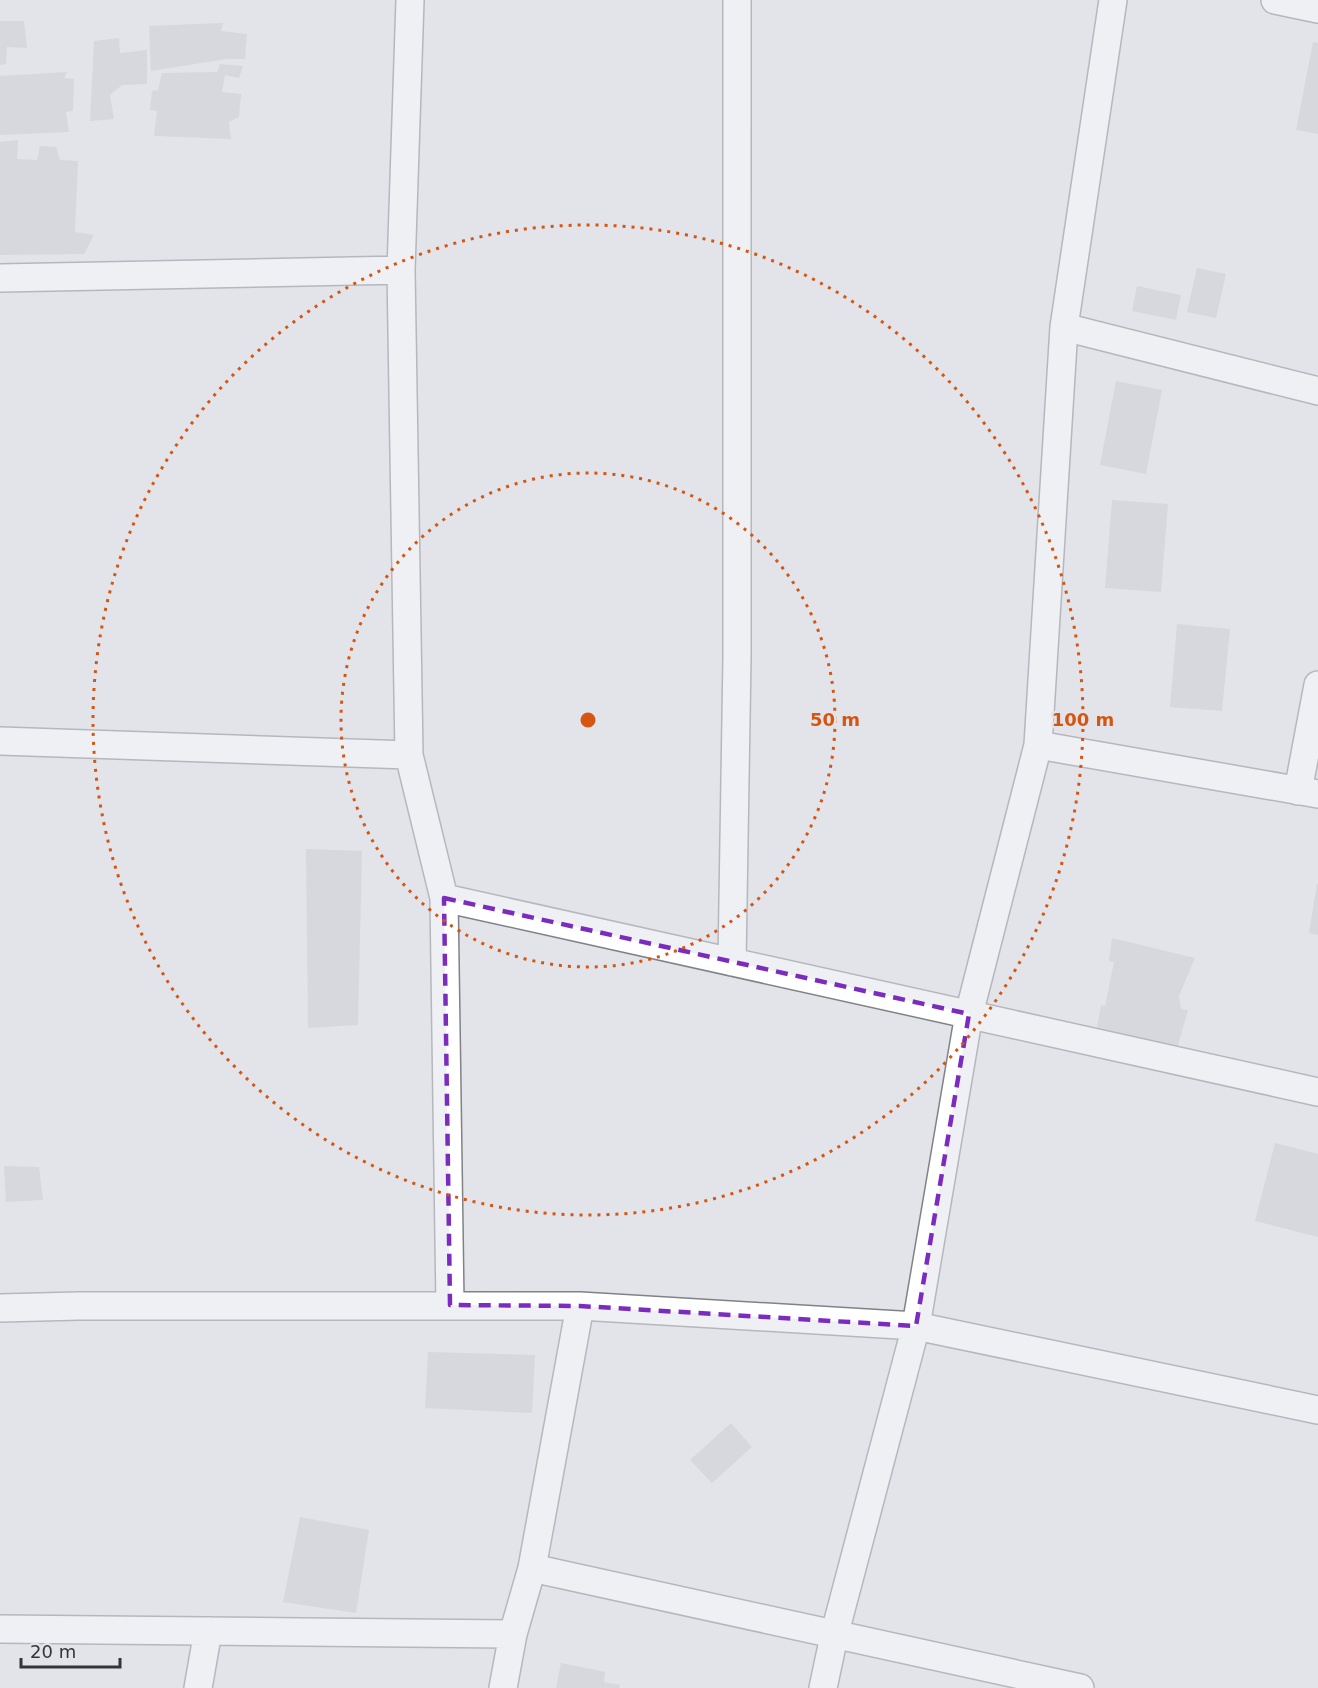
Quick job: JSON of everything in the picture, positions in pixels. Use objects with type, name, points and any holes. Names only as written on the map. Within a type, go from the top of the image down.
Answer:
[{"type":"street","points":[[410,0],[401,270],[409,755],[444,898],[450,1305]]},
{"type":"street","points":[[732,962],[737,657],[738,0]]},
{"type":"street","points":[[824,1688],[834,1635],[915,1326],[969,1014],[1038,745],[1064,327],[1113,0]]},
{"type":"street","points":[[1275,0],[1318,9]]},
{"type":"street","points":[[0,278],[401,270]]},
{"type":"street","points":[[1064,327],[1318,391]]},
{"type":"street","points":[[1038,745],[1308,792],[1318,685]]},
{"type":"street","points":[[0,741],[409,755]]},
{"type":"street","points":[[444,898],[1318,1092]]},
{"type":"street","points":[[503,1688],[513,1634],[532,1568],[580,1306]]},
{"type":"street","points":[[0,1308],[580,1306],[915,1326],[1318,1410]]},
{"type":"street","points":[[532,1568],[1080,1688]]},
{"type":"street","points":[[0,1629],[513,1634]]},
{"type":"street","points":[[198,1688],[208,1631]]},
{"type":"highlighted area","points":[[444,898],[969,1014],[916,1326],[580,1306],[450,1305]]},
{"type":"building","points":[[0,21],[24,21],[27,48],[7,47],[6,64],[0,65]]},
{"type":"building","points":[[223,23],[221,31],[247,34],[245,59],[226,59],[151,71],[149,26]]},
{"type":"building","points":[[119,38],[120,53],[147,50],[147,84],[122,85],[110,95],[114,119],[90,121],[94,41]]},
{"type":"building","points":[[1313,42],[1318,43],[1318,134],[1296,130]]},
{"type":"building","points":[[220,64],[243,66],[239,78],[225,75],[222,92],[241,94],[239,117],[229,122],[231,139],[154,136],[157,111],[150,110],[152,91],[158,90],[162,73],[217,72]]},
{"type":"building","points":[[67,72],[64,78],[74,79],[73,111],[66,112],[69,132],[0,135],[0,76]]},
{"type":"building","points":[[18,140],[17,159],[37,160],[40,146],[56,147],[60,160],[78,161],[75,232],[94,235],[84,254],[0,255],[0,142]]},
{"type":"building","points":[[1197,268],[1226,274],[1216,318],[1187,312]]},
{"type":"building","points":[[1137,286],[1181,295],[1176,320],[1132,311]]},
{"type":"building","points":[[1116,381],[1162,390],[1146,474],[1100,465]]},
{"type":"building","points":[[1112,500],[1168,504],[1161,592],[1105,588]]},
{"type":"building","points":[[1177,624],[1230,629],[1222,711],[1170,707]]},
{"type":"building","points":[[306,849],[362,851],[358,1025],[308,1028]]},
{"type":"building","points":[[1318,884],[1318,935],[1309,933]]},
{"type":"building","points":[[1112,938],[1195,958],[1179,996],[1181,1009],[1188,1010],[1176,1052],[1155,1042],[1097,1028],[1101,1005],[1105,1006],[1114,962],[1109,961]]},
{"type":"building","points":[[1275,1143],[1318,1154],[1318,1237],[1255,1221]]},
{"type":"building","points":[[4,1166],[39,1167],[43,1200],[6,1202]]},
{"type":"building","points":[[428,1352],[535,1355],[532,1413],[425,1408]]},
{"type":"building","points":[[731,1423],[752,1447],[712,1483],[690,1460]]},
{"type":"building","points":[[300,1517],[369,1530],[356,1613],[283,1602]]},
{"type":"building","points":[[561,1663],[605,1672],[604,1682],[620,1685],[619,1688],[556,1688]]}]
